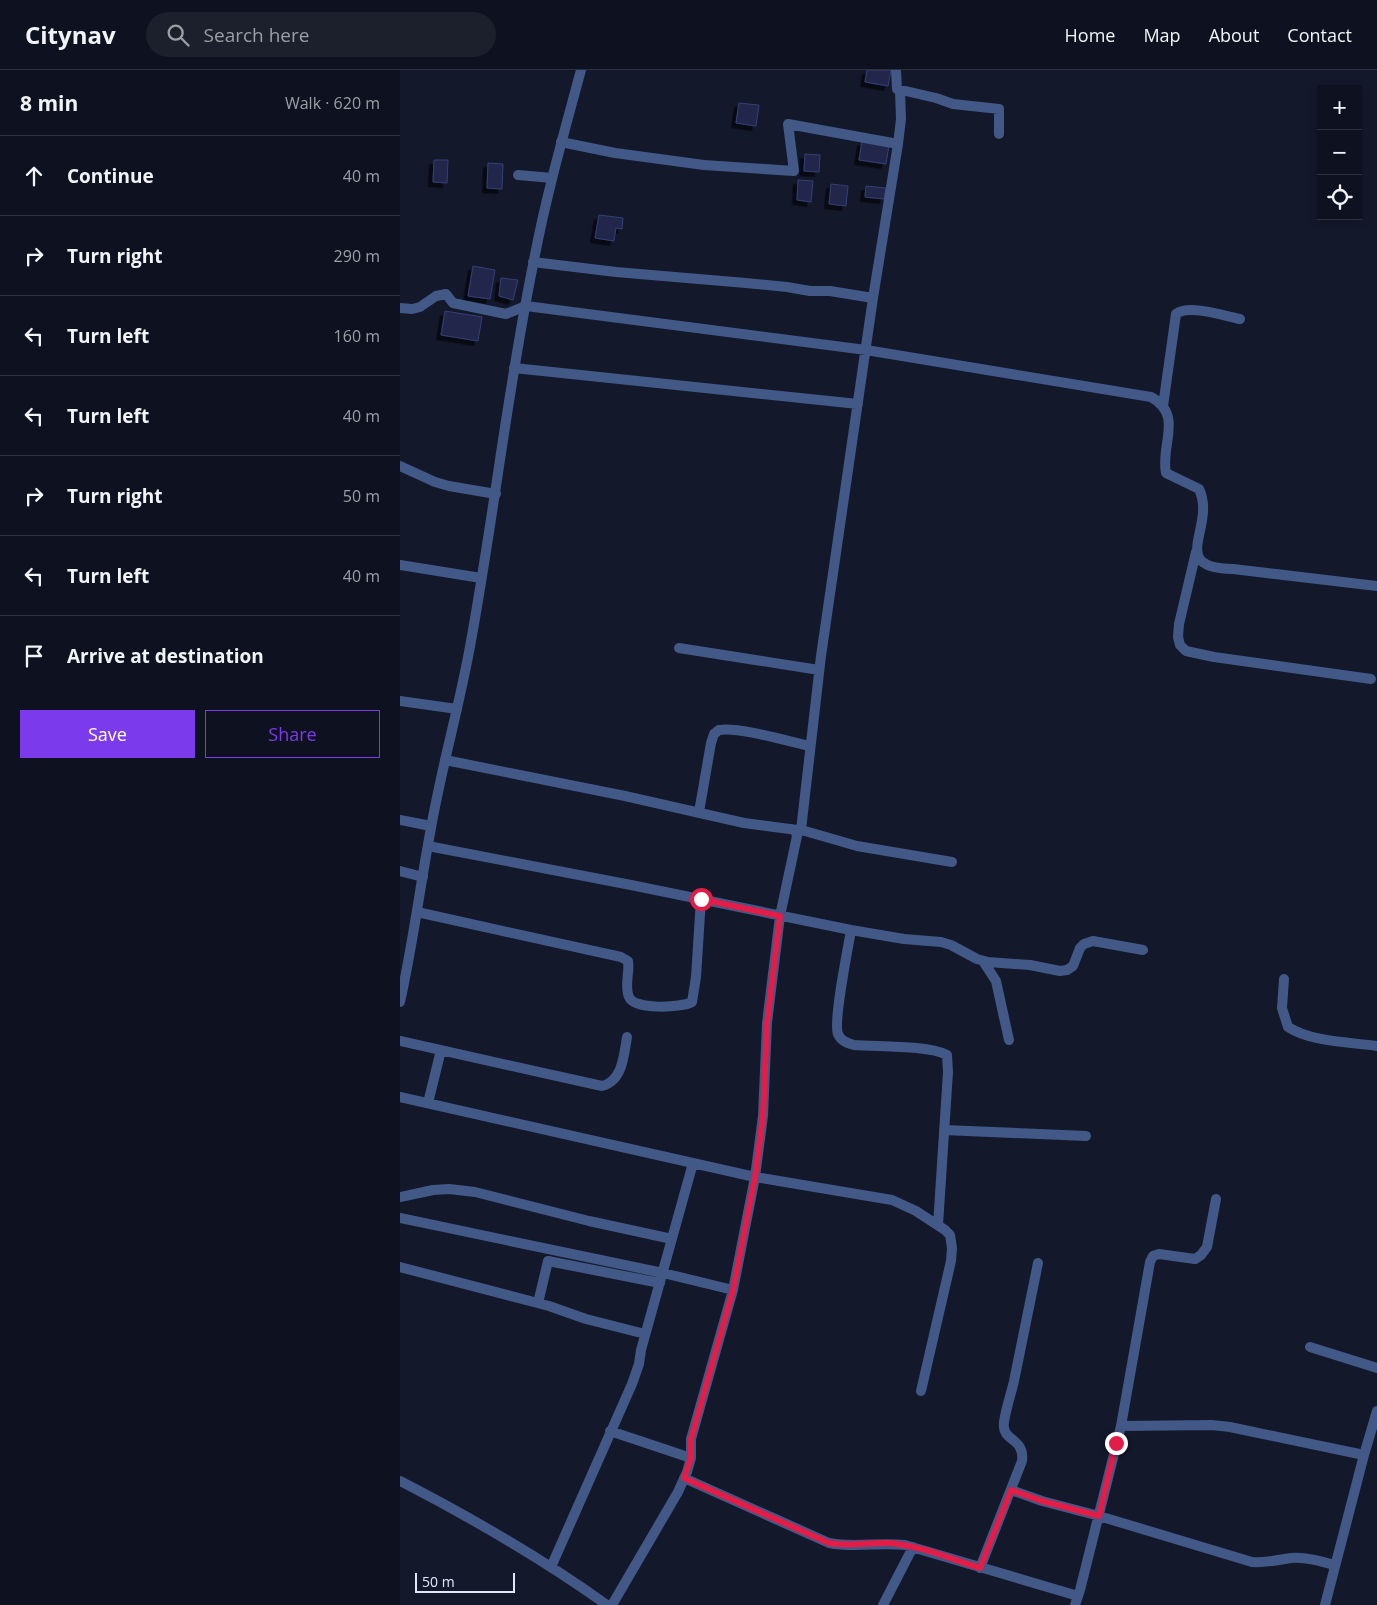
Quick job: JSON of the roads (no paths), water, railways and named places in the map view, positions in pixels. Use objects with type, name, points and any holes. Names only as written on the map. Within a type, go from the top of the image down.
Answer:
[{"type":"street","points":[[400,1002],[408,966],[431,826],[471,640],[496,494],[514,368],[533,262],[561,142],[581,70]]},
{"type":"street","points":[[612,1605],[670,1507],[691,1458],[691,1439],[733,1290],[755,1177],[763,1106],[764,1052],[780,916],[798,830],[819,670],[873,298],[898,144],[901,102],[900,91],[897,89],[896,70]]},
{"type":"street","points":[[897,89],[953,104],[999,109],[999,134]]},
{"type":"street","points":[[561,142],[615,153],[704,165],[794,170],[788,124],[898,144]]},
{"type":"street","points":[[518,175],[552,178]]},
{"type":"street","points":[[533,262],[616,272],[787,287],[810,291],[830,291],[873,298]]},
{"type":"street","points":[[400,308],[412,309],[420,307],[436,296],[446,294],[453,303],[506,314],[526,306],[866,350],[1151,397],[1166,410],[1168,420],[1169,431],[1164,466],[1166,473],[1200,489],[1203,496],[1203,520],[1179,624],[1178,637],[1180,645],[1186,651],[1214,658],[1371,679]]},
{"type":"street","points":[[1163,406],[1176,314],[1180,311],[1201,311],[1240,319]]},
{"type":"street","points":[[514,368],[858,404]]},
{"type":"street","points":[[400,466],[435,482],[496,494]]},
{"type":"street","points":[[1196,552],[1198,558],[1205,565],[1217,569],[1233,569],[1377,586]]},
{"type":"street","points":[[400,565],[482,578]]},
{"type":"street","points":[[678,648],[819,670]]},
{"type":"street","points":[[400,701],[457,709]]},
{"type":"street","points":[[699,812],[711,743],[714,734],[718,730],[740,731],[810,746]]},
{"type":"street","points":[[445,760],[625,796],[744,823],[798,830],[857,846],[952,862]]},
{"type":"street","points":[[400,820],[431,826]]},
{"type":"street","points":[[428,846],[851,930],[904,939],[946,943],[983,961],[1030,965],[1060,971],[1067,970],[1073,966],[1084,944],[1093,941],[1143,950]]},
{"type":"street","points":[[400,871],[423,877]]},
{"type":"street","points":[[417,912],[622,956],[628,961],[630,969],[627,994],[631,1000],[639,1005],[672,1006],[686,1005],[692,1002],[696,977],[701,899]]},
{"type":"street","points":[[851,930],[837,1018],[838,1036],[843,1041],[854,1045],[928,1049],[947,1055],[938,1225]]},
{"type":"street","points":[[983,961],[996,981],[1009,1040]]},
{"type":"street","points":[[1284,979],[1282,1008],[1288,1027],[1298,1034],[1377,1046]]},
{"type":"street","points":[[400,1041],[602,1086],[609,1084],[615,1079],[622,1061],[627,1036]]},
{"type":"street","points":[[428,1103],[441,1050]]},
{"type":"street","points":[[400,1097],[755,1177],[892,1200],[916,1211],[938,1225],[950,1236],[952,1248],[951,1261],[922,1392]]},
{"type":"street","points":[[944,1130],[1086,1136]]},
{"type":"street","points":[[550,1566],[632,1384],[693,1163]]},
{"type":"street","points":[[400,1197],[433,1190],[449,1189],[475,1192],[590,1221],[672,1239]]},
{"type":"street","points":[[684,1478],[829,1543],[843,1546],[889,1543],[913,1547],[1076,1601],[1121,1426],[1150,1262],[1153,1256],[1159,1254],[1195,1259],[1201,1256],[1207,1247],[1216,1199]]},
{"type":"street","points":[[400,1218],[662,1278]]},
{"type":"street","points":[[538,1303],[548,1262],[733,1290]]},
{"type":"street","points":[[980,1568],[1022,1461],[1023,1452],[1020,1445],[1004,1431],[1003,1424],[1038,1263]]},
{"type":"street","points":[[400,1267],[538,1303],[586,1319],[645,1334]]},
{"type":"street","points":[[1310,1347],[1377,1368]]},
{"type":"street","points":[[1325,1605],[1334,1565],[1377,1411]]},
{"type":"street","points":[[1121,1426],[1212,1425],[1230,1427],[1364,1455]]},
{"type":"street","points":[[610,1431],[691,1458]]},
{"type":"street","points":[[400,1481],[464,1514],[550,1566],[607,1605]]},
{"type":"street","points":[[1011,1490],[1042,1501],[1252,1562],[1262,1563],[1302,1558],[1334,1565]]},
{"type":"street","points":[[883,1605],[913,1547]]}]
